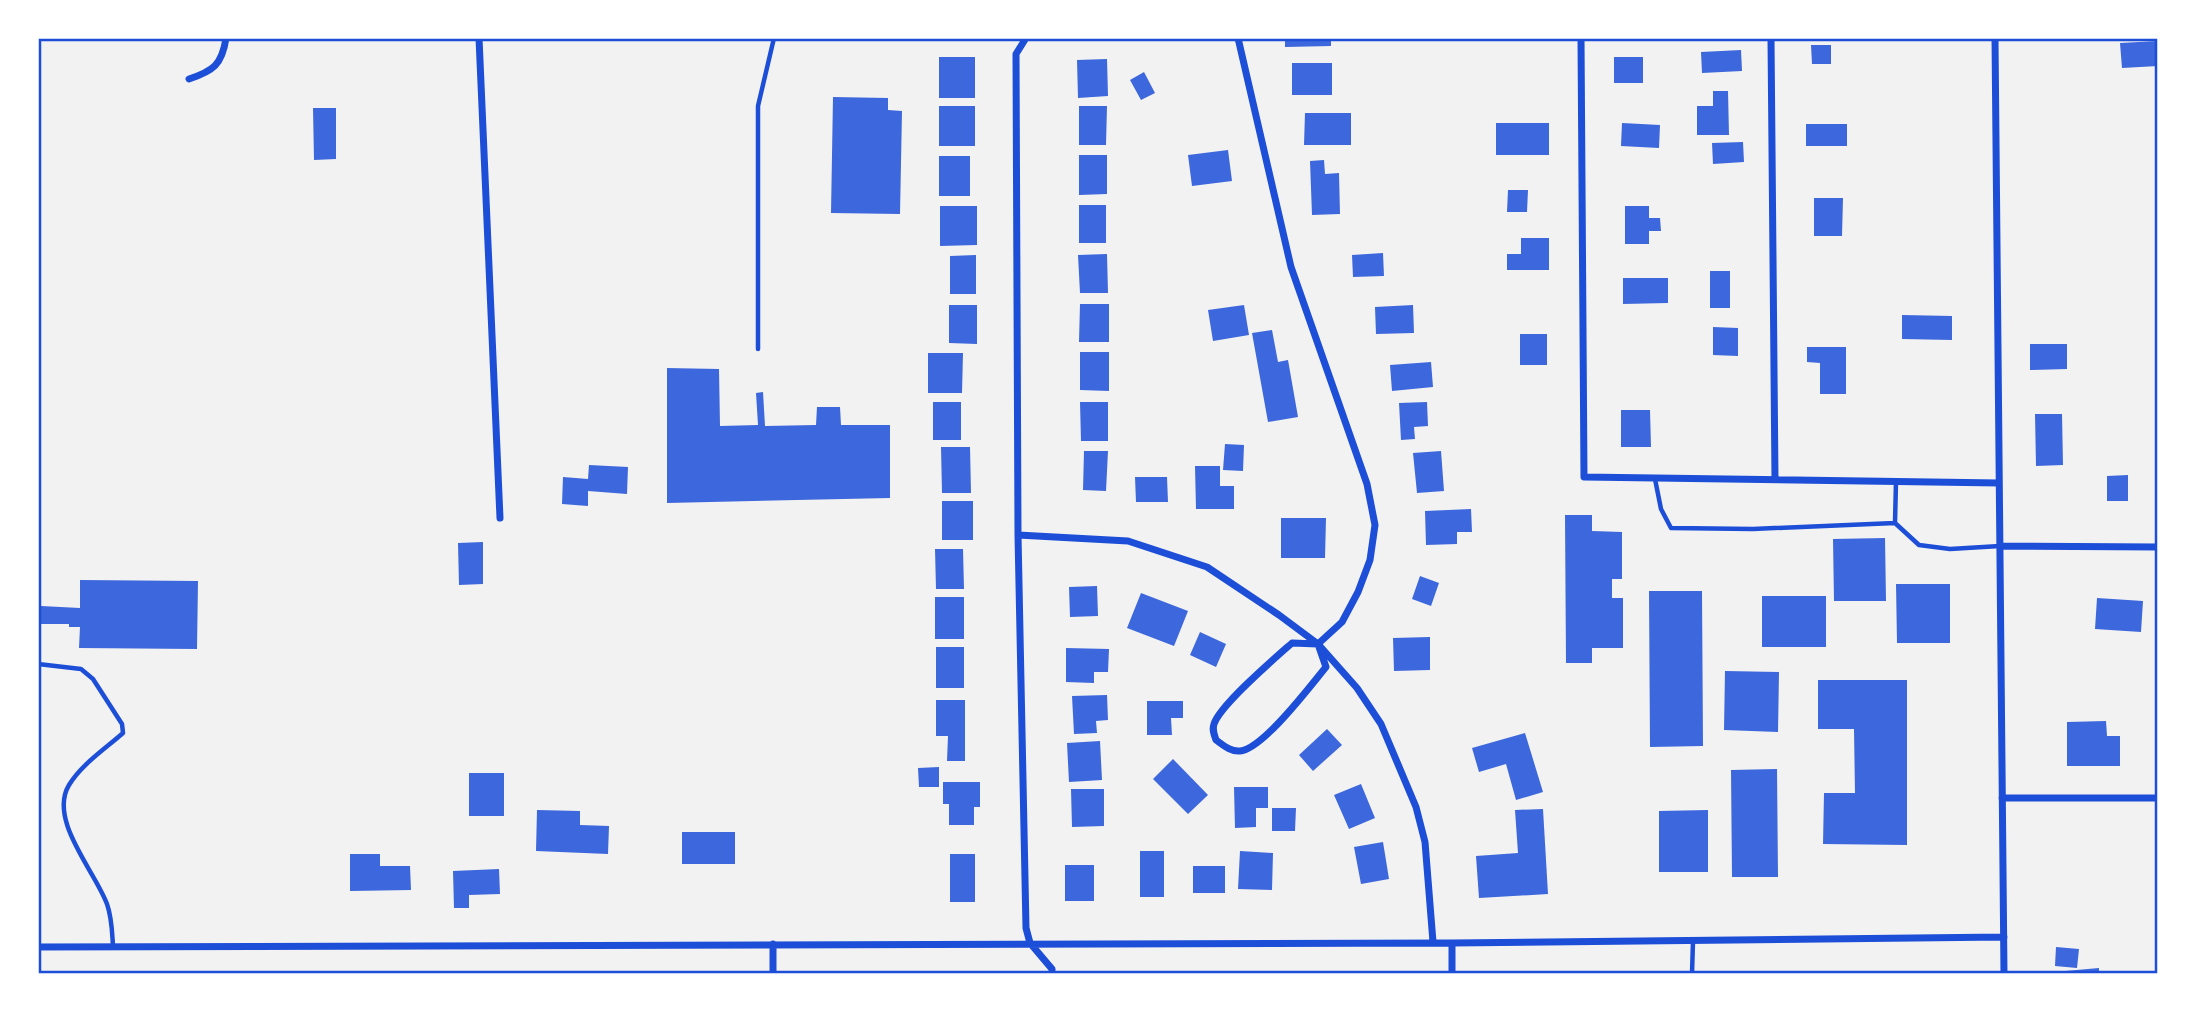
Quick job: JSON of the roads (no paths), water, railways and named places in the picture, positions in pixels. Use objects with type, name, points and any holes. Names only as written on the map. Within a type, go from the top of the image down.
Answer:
[{"type":"street","points":[[190,79],[212,71],[224,54],[226,38]]},
{"type":"street","points":[[479,38],[500,518]]},
{"type":"street","points":[[1026,38],[1016,54],[1018,535],[1026,929],[1030,943],[1052,969],[1052,974]]},
{"type":"street","points":[[1238,38],[1291,267],[1367,484],[1375,525],[1370,560],[1358,592],[1342,622],[1318,644],[1292,643],[1218,716],[1213,727],[1216,740],[1229,749],[1244,751],[1281,720],[1326,667],[1318,644]]},
{"type":"street","points":[[1581,38],[1584,477],[1999,482]]},
{"type":"street","points":[[1771,38],[1775,479]]},
{"type":"street","points":[[1995,38],[2004,974]]},
{"type":"street","points":[[1018,535],[1128,541],[1207,567],[1318,644],[1357,688],[1381,724],[1416,807],[1424,842],[1433,942]]},
{"type":"street","points":[[2000,545],[2158,547]]},
{"type":"street","points":[[2002,798],[2158,798]]},
{"type":"street","points":[[38,947],[1452,943],[2004,937]]},
{"type":"street","points":[[1452,943],[1452,974]]},
{"type":"street","points":[[773,944],[773,974]]},
{"type":"lane","points":[[758,349],[758,106],[774,38]]},
{"type":"lane","points":[[1655,478],[1661,509],[1671,528],[1753,529],[1895,523],[1919,545],[1950,549],[2000,545]]},
{"type":"lane","points":[[1895,523],[1896,481]]},
{"type":"lane","points":[[38,664],[81,669],[93,679],[122,724],[123,733],[79,771],[67,788],[63,807],[65,820],[74,840],[106,902],[112,921],[113,946]]},
{"type":"lane","points":[[1692,974],[1693,940]]}]
